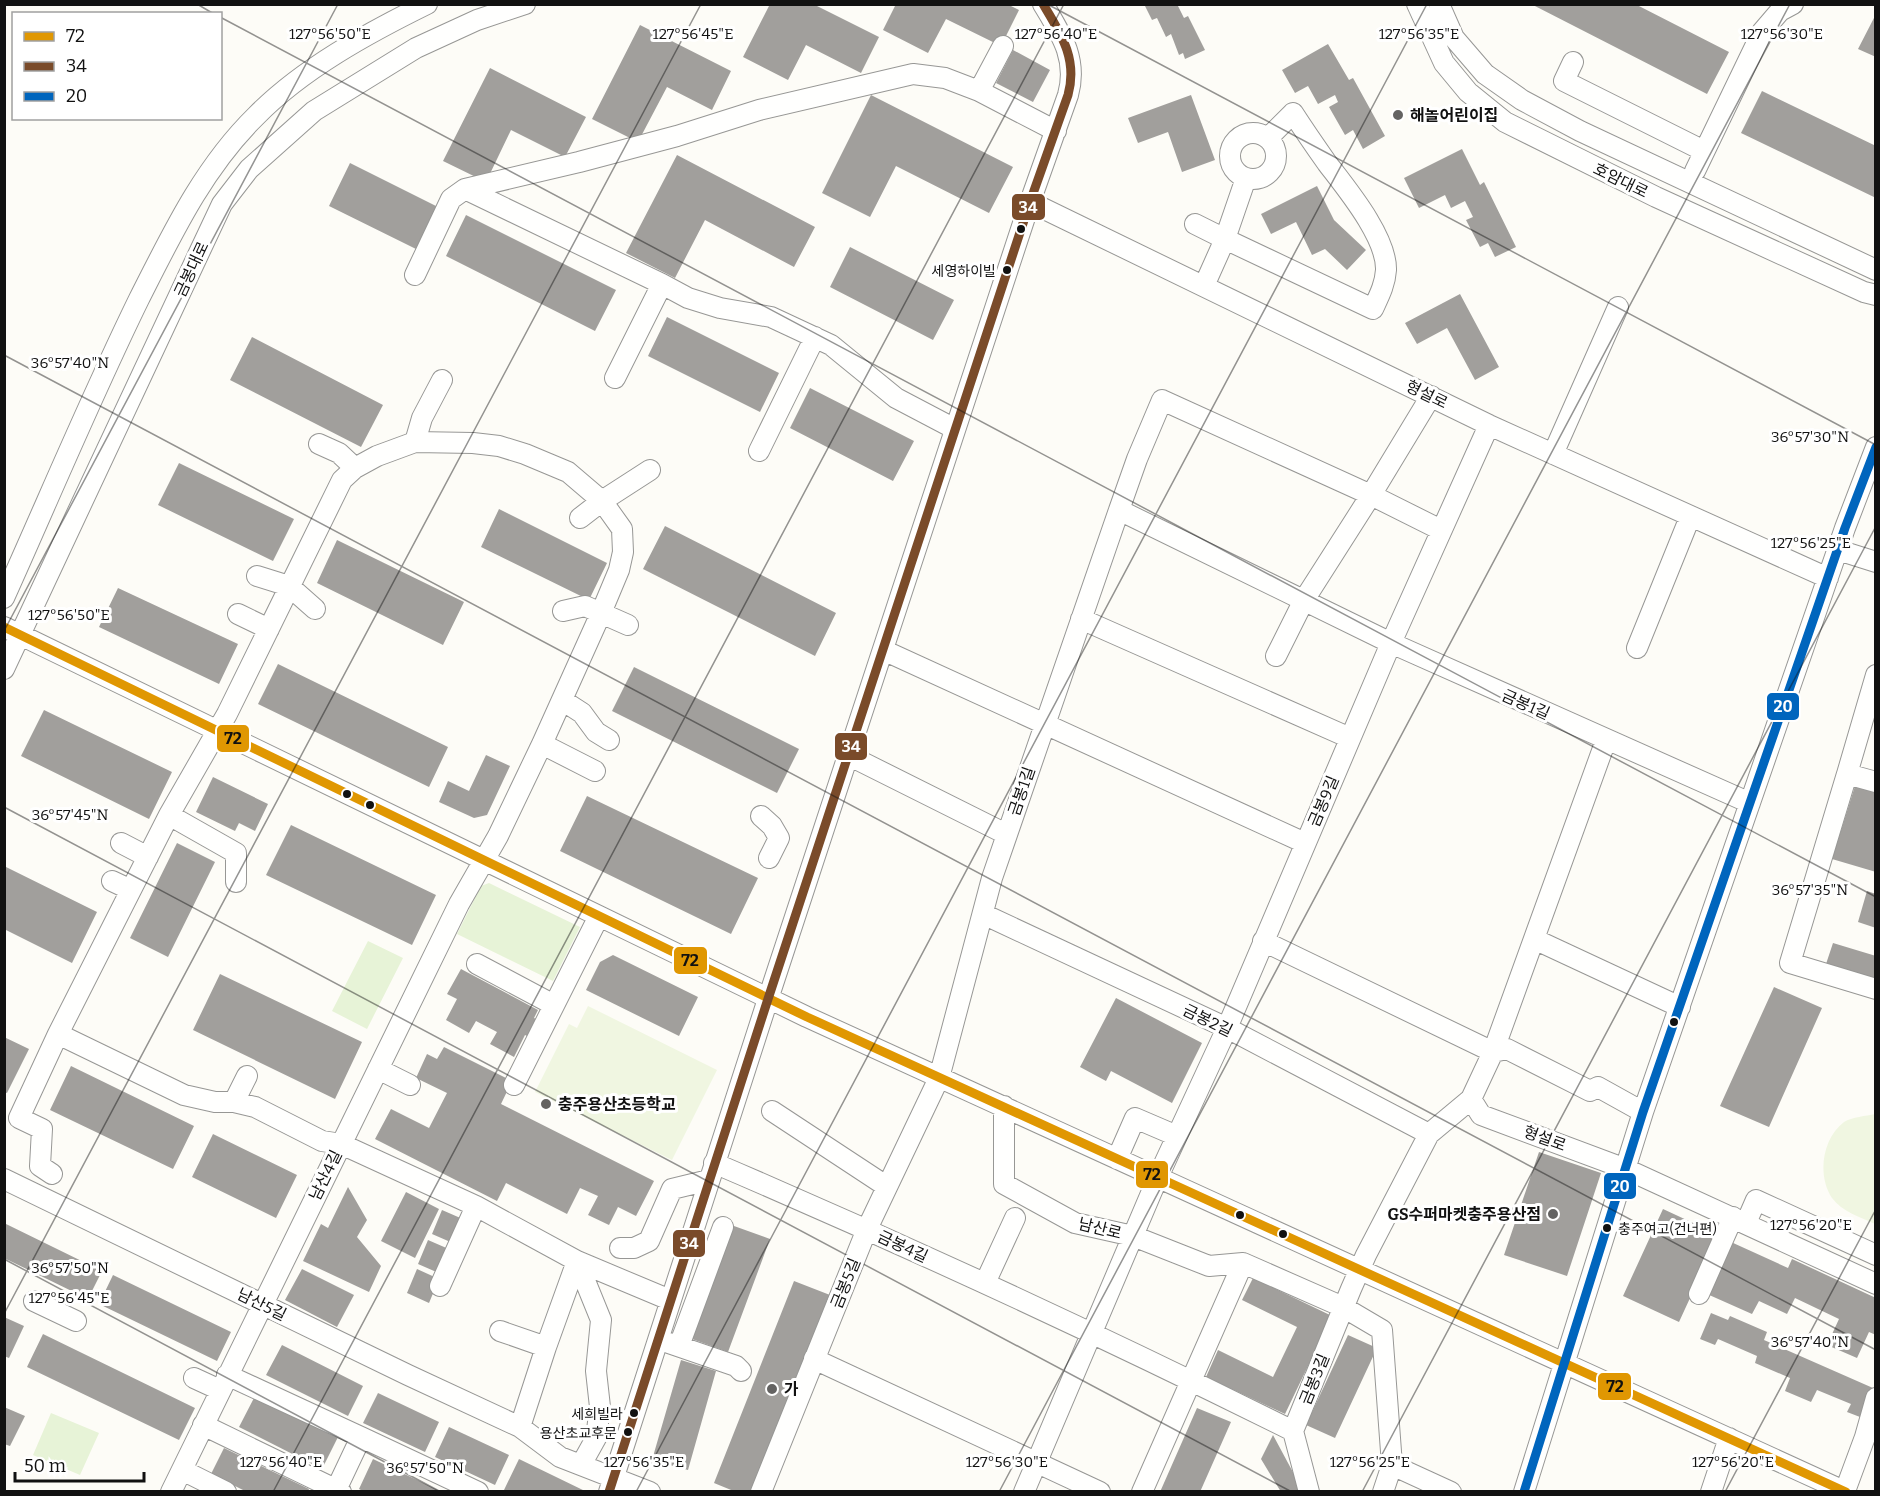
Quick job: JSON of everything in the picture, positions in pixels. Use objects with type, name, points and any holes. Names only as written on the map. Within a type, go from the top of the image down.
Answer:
[{"type":"street","name":"금봉대로","points":[[4,598],[118,341],[171,234],[201,182],[224,150],[255,116],[285,90],[387,24],[427,4]]},
{"type":"street","name":"금봉대로","points":[[4,669],[12,631],[222,204],[249,169],[314,111],[416,48],[477,20],[525,4]]},
{"type":"street","points":[[612,1485],[848,755],[1030,202],[1070,89],[1072,67],[1063,37],[1043,4]]},
{"type":"street","name":"호암대로","points":[[1417,4],[1444,63],[1468,92],[1505,122],[1656,197],[1875,295]]},
{"type":"street","name":"호암대로","points":[[1438,4],[1454,38],[1485,74],[1532,105],[1580,131],[1686,174],[1703,189],[1875,270]]},
{"type":"street","points":[[1686,174],[1704,152],[1762,32],[1780,11],[1793,4]]},
{"type":"street","points":[[979,91],[1004,46]]},
{"type":"street","points":[[1573,62],[1564,81],[1704,152]]},
{"type":"street","points":[[415,275],[451,199],[465,189],[644,145],[759,110],[913,74],[945,78],[979,91],[1056,131]]},
{"type":"street","points":[[1195,224],[1373,309],[1384,286],[1386,268],[1380,241],[1347,187],[1293,113],[1268,138]]},
{"type":"street","points":[[1254,133],[1268,138],[1275,151],[1276,159],[1273,166],[1262,177],[1246,178],[1234,170],[1229,156],[1231,148],[1240,136],[1254,133]]},
{"type":"street","points":[[1204,286],[1225,239],[1246,178]]},
{"type":"street","points":[[465,189],[688,298],[720,308],[771,317],[815,337],[831,345],[896,398],[956,429]]},
{"type":"street","name":"형설로","points":[[1030,202],[1489,425],[1828,578]]},
{"type":"street","points":[[615,378],[662,284]]},
{"type":"street","points":[[1553,454],[1618,307]]},
{"type":"street","points":[[759,451],[815,337]]},
{"type":"street","points":[[52,1173],[40,1166],[42,1130],[19,1118],[58,1034],[169,815],[217,731],[342,480],[355,468],[377,456],[415,442],[422,418],[442,380]]},
{"type":"street","points":[[1276,656],[1304,600],[1431,396]]},
{"type":"street","name":"금봉1길","points":[[939,1078],[1006,834],[1137,459],[1162,400],[1371,495],[1441,530]]},
{"type":"street","name":"금봉9길","points":[[1158,1177],[1227,1028],[1391,643],[1489,425]]},
{"type":"street","name":"남산4길","points":[[171,1491],[459,904],[498,836],[602,613],[619,570],[622,529],[602,501],[568,472],[525,454],[499,447],[473,443],[415,442]]},
{"type":"street","points":[[319,444],[339,453],[355,468]]},
{"type":"street","points":[[1524,1491],[1643,1112],[1875,447]]},
{"type":"street","points":[[580,518],[650,470]]},
{"type":"street","name":"금봉1길","points":[[1119,510],[1391,643],[1750,803]]},
{"type":"street","points":[[1637,648],[1690,517]]},
{"type":"street","points":[[1838,550],[1875,562]]},
{"type":"street","points":[[257,576],[289,586],[315,609]]},
{"type":"street","points":[[563,610],[585,606],[628,625]]},
{"type":"street","points":[[238,614],[268,629]]},
{"type":"street","points":[[1081,619],[1350,738]]},
{"type":"street","points":[[12,631],[768,999],[1564,1365],[1845,1491],[1865,1437],[1875,1398]]},
{"type":"street","points":[[883,650],[1305,843]]},
{"type":"street","points":[[1875,675],[1791,963],[1875,989]]},
{"type":"street","points":[[562,700],[582,713],[596,732],[609,741]]},
{"type":"street","points":[[1359,1269],[1429,1134],[1471,1099],[1493,1052],[1606,740]]},
{"type":"street","points":[[542,744],[595,771]]},
{"type":"street","points":[[848,755],[1006,834]]},
{"type":"street","points":[[1847,774],[1875,782]]},
{"type":"street","points":[[169,815],[236,853],[236,882]]},
{"type":"street","points":[[761,816],[772,826],[778,838],[769,858]]},
{"type":"street","points":[[121,843],[148,856]]},
{"type":"street","points":[[112,881],[131,890]]},
{"type":"street","name":"금봉2길","points":[[983,914],[1227,1028],[1429,1134]]},
{"type":"street","points":[[514,1085],[599,916]]},
{"type":"street","points":[[1534,939],[1680,1006]]},
{"type":"street","points":[[1263,941],[1493,1052],[1507,1049],[1590,1091],[1598,1087],[1643,1112]]},
{"type":"street","points":[[477,964],[554,1005]]},
{"type":"street","points":[[58,1034],[184,1095],[255,1107],[322,1141],[341,1144],[476,1206],[577,1261],[670,1300]]},
{"type":"street","points":[[378,1069],[410,1085]]},
{"type":"street","points":[[234,1102],[247,1076]]},
{"type":"street","name":"금봉5길","points":[[761,1491],[867,1229],[939,1078]]},
{"type":"street","name":"형설로","points":[[1471,1099],[1481,1115],[1626,1169],[1875,1284]]},
{"type":"street","name":"남산로","points":[[1004,1106],[1004,1184],[1075,1223],[1133,1236],[1209,1266],[1243,1263],[1343,1307],[1382,1330],[1392,1465],[1383,1491]]},
{"type":"street","points":[[772,1112],[886,1186]]},
{"type":"street","points":[[1117,1159],[1135,1118],[1177,1136]]},
{"type":"street","points":[[620,1248],[634,1248],[649,1241],[672,1189],[712,1172]]},
{"type":"street","name":"금봉4길","points":[[712,1172],[867,1229],[1092,1332],[1293,1431]]},
{"type":"street","points":[[1024,1491],[1158,1177]]},
{"type":"street","name":"남산5길","points":[[4,1179],[520,1427],[560,1457],[581,1464],[612,1485],[650,1491]]},
{"type":"street","points":[[1699,1294],[1739,1220],[1756,1200],[1875,1255]]},
{"type":"street","points":[[440,1286],[476,1206]]},
{"type":"street","points":[[985,1283],[1015,1218]]},
{"type":"street","points":[[679,1346],[723,1227]]},
{"type":"street","points":[[520,1427],[577,1261]]},
{"type":"street","points":[[577,1261],[601,1320],[596,1371],[600,1407],[596,1438],[581,1464]]},
{"type":"street","points":[[1142,1491],[1243,1263]]},
{"type":"street","name":"금봉3길","points":[[1293,1431],[1359,1269]]},
{"type":"street","points":[[34,1301],[76,1321]]},
{"type":"street","points":[[500,1331],[546,1347]]},
{"type":"street","points":[[658,1339],[736,1366],[741,1371]]},
{"type":"street","points":[[814,1359],[1035,1463],[1100,1491]]},
{"type":"street","points":[[194,1378],[224,1383],[361,1437],[477,1491]]},
{"type":"street","points":[[203,1425],[337,1491],[361,1437]]},
{"type":"street","points":[[1293,1431],[1309,1491]]},
{"type":"street","points":[[1711,1491],[1729,1438]]},
{"type":"street","points":[[1392,1465],[1451,1491]]},
{"type":"street","points":[[182,1470],[226,1491]]},
{"type":"green space","points":[[489,883],[580,927],[553,981],[457,934],[481,886]]},
{"type":"green space","points":[[368,941],[403,958],[367,1029],[332,1011]]},
{"type":"green space","points":[[588,1006],[717,1070],[672,1160],[535,1092],[569,1024],[577,1028]]},
{"type":"green space","points":[[1876,1114],[1875,1224],[1846,1211],[1836,1203],[1827,1189],[1823,1168],[1827,1147],[1837,1129],[1847,1120]]},
{"type":"green space","points":[[51,1413],[99,1433],[80,1475],[33,1455]]},
{"type":"building","points":[[770,4],[813,4],[879,37],[861,73],[806,45],[788,80],[743,57]]},
{"type":"building","points":[[896,4],[1007,4],[1019,10],[1001,46],[946,19],[928,53],[883,30]]},
{"type":"building","points":[[1144,4],[1177,4],[1184,18],[1188,16],[1205,50],[1185,59],[1183,53],[1179,55],[1171,34],[1166,37],[1157,18],[1152,20]]},
{"type":"building","points":[[1531,4],[1635,4],[1729,52],[1707,94]]},
{"type":"building","points":[[1876,14],[1876,57],[1858,49]]},
{"type":"building","points":[[640,25],[731,71],[712,110],[667,87],[638,142],[592,119]]},
{"type":"building","points":[[1328,44],[1349,80],[1353,78],[1385,136],[1363,149],[1353,130],[1345,135],[1329,107],[1338,102],[1335,95],[1318,104],[1308,86],[1295,93],[1282,70]]},
{"type":"building","points":[[1013,50],[1050,70],[1033,102],[996,83]]},
{"type":"building","points":[[490,68],[586,117],[565,157],[511,130],[486,182],[443,161]]},
{"type":"building","points":[[1762,91],[1876,146],[1876,198],[1741,133]]},
{"type":"building","points":[[871,95],[1013,167],[989,213],[896,166],[870,217],[822,193]]},
{"type":"building","points":[[1191,95],[1215,160],[1182,172],[1168,132],[1138,143],[1128,118]]},
{"type":"building","points":[[1462,149],[1480,185],[1484,182],[1516,247],[1495,257],[1488,243],[1480,247],[1466,220],[1473,217],[1465,201],[1451,208],[1445,195],[1419,208],[1404,178]]},
{"type":"building","points":[[677,155],[815,227],[794,267],[705,220],[675,278],[626,253]]},
{"type":"building","points":[[350,163],[438,207],[416,249],[329,206]]},
{"type":"building","points":[[1317,186],[1334,220],[1366,250],[1347,270],[1325,249],[1312,255],[1296,222],[1271,234],[1261,214]]},
{"type":"building","points":[[466,215],[616,290],[595,331],[446,256]]},
{"type":"building","points":[[850,247],[954,300],[933,340],[830,287]]},
{"type":"building","points":[[1460,294],[1499,367],[1475,380],[1447,328],[1417,344],[1405,323]]},
{"type":"building","points":[[667,317],[779,373],[760,412],[648,356]]},
{"type":"building","points":[[252,337],[383,405],[361,447],[230,380]]},
{"type":"building","points":[[810,388],[914,441],[893,481],[790,428]]},
{"type":"building","points":[[179,463],[294,519],[273,561],[158,505]]},
{"type":"building","points":[[499,509],[607,563],[589,600],[481,547]]},
{"type":"building","points":[[665,526],[836,613],[815,656],[643,569]]},
{"type":"building","points":[[337,540],[464,602],[443,645],[317,583]]},
{"type":"building","points":[[118,588],[238,644],[219,684],[99,627]]},
{"type":"building","points":[[278,664],[448,747],[429,787],[258,704]]},
{"type":"building","points":[[634,667],[799,749],[777,793],[612,711]]},
{"type":"building","points":[[44,710],[172,772],[149,819],[21,756]]},
{"type":"building","points":[[486,755],[510,766],[487,815],[474,818],[439,802],[448,781],[469,791]]},
{"type":"building","points":[[213,777],[268,804],[255,831],[239,823],[235,831],[196,812]]},
{"type":"building","points":[[1855,786],[1876,792],[1876,872],[1832,859]]},
{"type":"building","points":[[587,796],[758,878],[731,934],[560,851]]},
{"type":"building","points":[[291,825],[436,895],[412,945],[266,875]]},
{"type":"building","points":[[177,843],[215,862],[168,957],[130,938]]},
{"type":"building","points":[[4,866],[97,912],[72,963],[4,929]]},
{"type":"building","points":[[1867,891],[1876,894],[1876,928],[1858,922]]},
{"type":"building","points":[[1833,943],[1876,956],[1876,979],[1826,964]]},
{"type":"building","points":[[613,955],[698,997],[679,1036],[586,990],[600,962]]},
{"type":"building","points":[[461,969],[538,1010],[534,1018],[544,1023],[535,1040],[525,1035],[514,1057],[490,1044],[497,1032],[476,1021],[469,1033],[446,1020],[457,999],[447,994]]},
{"type":"building","points":[[220,974],[362,1042],[335,1099],[193,1030]]},
{"type":"building","points":[[1774,987],[1822,1008],[1769,1127],[1720,1106]]},
{"type":"building","points":[[1116,998],[1202,1043],[1172,1103],[1111,1071],[1106,1081],[1080,1067]]},
{"type":"building","points":[[4,1037],[29,1049],[7,1093],[4,1092]]},
{"type":"building","points":[[444,1047],[512,1081],[501,1104],[654,1181],[636,1216],[618,1207],[609,1225],[588,1215],[598,1196],[580,1188],[567,1214],[506,1183],[497,1201],[375,1139],[391,1109],[429,1128],[447,1093],[416,1078],[427,1054],[437,1059]]},
{"type":"building","points":[[71,1066],[194,1126],[173,1169],[50,1110]]},
{"type":"building","points":[[213,1134],[297,1175],[276,1218],[192,1177]]},
{"type":"building","name":"GS수퍼마켓충주용산점","points":[[1539,1152],[1601,1173],[1567,1276],[1504,1255]]},
{"type":"building","points":[[348,1187],[367,1220],[357,1237],[381,1266],[369,1292],[303,1261],[321,1224],[328,1228]]},
{"type":"building","points":[[406,1192],[439,1209],[415,1258],[381,1241]]},
{"type":"building","points":[[1663,1209],[1719,1235],[1679,1322],[1623,1296]]},
{"type":"building","points":[[442,1210],[465,1220],[455,1244],[432,1234]]},
{"type":"building","points":[[4,1223],[102,1271],[88,1299],[4,1258]]},
{"type":"building","points":[[734,1226],[770,1239],[728,1352],[692,1339]]},
{"type":"building","points":[[428,1240],[451,1250],[441,1274],[418,1264]]},
{"type":"building","points":[[1731,1242],[1788,1268],[1792,1259],[1876,1298],[1876,1335],[1869,1332],[1857,1358],[1827,1345],[1839,1319],[1795,1298],[1787,1314],[1759,1301],[1752,1314],[1707,1294]]},
{"type":"building","points":[[302,1269],[354,1295],[337,1327],[285,1300]]},
{"type":"building","points":[[417,1269],[439,1279],[429,1303],[407,1293]]},
{"type":"building","points":[[113,1275],[231,1332],[217,1361],[99,1304]]},
{"type":"building","points":[[1253,1278],[1332,1316],[1285,1414],[1206,1377],[1218,1350],[1273,1377],[1297,1327],[1242,1300]]},
{"type":"building","name":"가","points":[[794,1281],[830,1295],[753,1492],[736,1492],[714,1483]]},
{"type":"building","points":[[1711,1313],[1728,1320],[1730,1316],[1767,1332],[1764,1340],[1873,1388],[1860,1417],[1847,1412],[1851,1404],[1817,1390],[1811,1402],[1785,1391],[1790,1378],[1755,1363],[1757,1356],[1718,1339],[1715,1345],[1700,1339]]},
{"type":"building","points":[[4,1317],[24,1326],[9,1358],[4,1356]]},
{"type":"building","points":[[43,1334],[195,1408],[179,1440],[27,1367]]},
{"type":"building","points":[[1348,1335],[1377,1348],[1335,1438],[1306,1425]]},
{"type":"building","points":[[282,1345],[363,1386],[348,1416],[266,1375]]},
{"type":"building","name":"세희빌라","points":[[681,1360],[716,1371],[688,1470],[652,1460]]},
{"type":"building","points":[[378,1393],[439,1422],[425,1452],[363,1423]]},
{"type":"building","points":[[255,1396],[338,1437],[322,1469],[239,1427]]},
{"type":"building","points":[[4,1407],[25,1416],[10,1446],[4,1444]]},
{"type":"building","points":[[1197,1408],[1231,1422],[1200,1492],[1160,1492]]},
{"type":"building","points":[[449,1427],[509,1455],[495,1485],[435,1457]]},
{"type":"building","points":[[1273,1435],[1302,1489],[1295,1492],[1281,1492],[1261,1459]]},
{"type":"building","points":[[224,1448],[309,1489],[308,1492],[247,1492],[211,1474]]},
{"type":"building","points":[[373,1459],[442,1492],[365,1492],[359,1489]]},
{"type":"building","points":[[519,1459],[587,1492],[504,1490]]},
{"type":"transit line","name":"34","points":[[609,1492],[768,999],[1030,202],[1068,95],[1071,70],[1066,47],[1043,4]]},
{"type":"transit line","name":"20","points":[[1524,1492],[1643,1112],[1845,528],[1876,447]]},
{"type":"transit line","name":"72","points":[[4,627],[807,1017],[1846,1492]]},
{"type":"place","name":"해놀어린이집","points":[[1398,115]]},
{"type":"place","name":"세영하이빌","points":[[1007,270]]},
{"type":"place","name":"충주용산초등학교","points":[[546,1104]]},
{"type":"place","name":"GS수퍼마켓충주용산점","points":[[1553,1214]]},
{"type":"place","name":"충주여고(건너편)","points":[[1607,1228]]},
{"type":"place","name":"가","points":[[772,1389]]},
{"type":"place","name":"세희빌라","points":[[634,1413]]},
{"type":"place","name":"용산초교후문","points":[[628,1432]]}]
